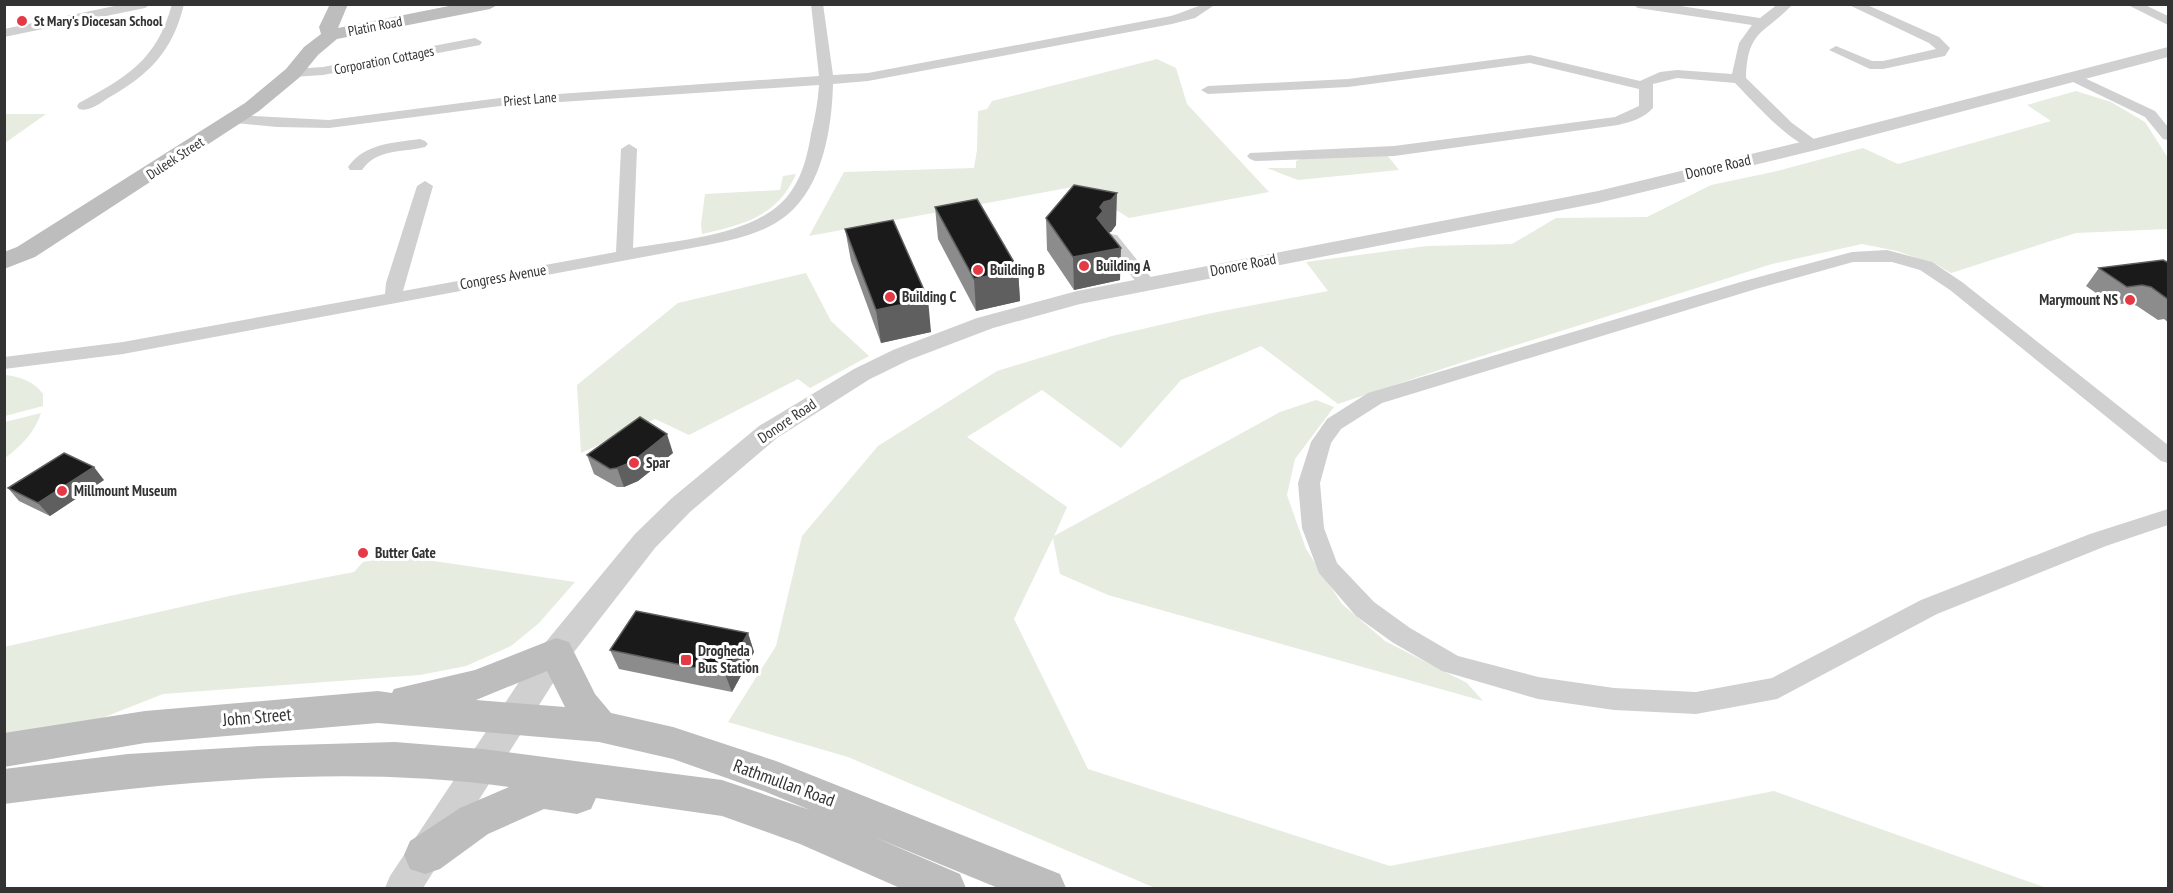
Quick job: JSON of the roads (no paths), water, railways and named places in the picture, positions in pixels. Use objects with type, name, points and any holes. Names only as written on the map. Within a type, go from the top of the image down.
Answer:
[{"type":"main road","points":[[331,35],[328,27],[339,4]]},
{"type":"main road","name":"Platin Road","points":[[331,35],[490,4]]},
{"type":"main road","name":"Duleek Street","points":[[4,262],[26,252],[235,119],[293,73],[311,51],[331,35]]},
{"type":"main road","points":[[378,707],[479,684],[556,651],[582,705],[600,726]]},
{"type":"main road","name":"John Street","points":[[4,750],[145,727],[378,707],[511,717]]},
{"type":"main road","name":"Rathmullan Road","points":[[511,717],[600,726],[673,743],[776,778],[1045,888]]},
{"type":"main road","points":[[4,787],[128,771],[259,763],[394,759],[482,766],[722,798],[811,829],[945,888]]},
{"type":"main road","points":[[425,855],[474,821],[542,791],[670,810],[722,798]]},
{"type":"street","points":[[4,33],[145,4]]},
{"type":"street","points":[[84,106],[115,89],[151,63],[161,49],[178,4]]},
{"type":"street","name":"Congress Avenue","points":[[4,363],[123,348],[624,255],[736,232],[757,225],[784,210],[805,184],[815,156],[826,80],[817,4]]},
{"type":"street","name":"Priest Lane","points":[[235,119],[311,125],[554,97],[868,77],[1172,20],[1204,10],[1210,4]]},
{"type":"street","points":[[1638,4],[1761,22]]},
{"type":"street","points":[[1739,79],[1742,46],[1761,22],[1787,4]]},
{"type":"street","points":[[1836,50],[1870,65],[1883,65],[1940,53],[1943,48],[1934,40],[1853,4]]},
{"type":"street","points":[[2132,4],[2169,21]]},
{"type":"street","name":"Corporation Cottages","points":[[293,73],[323,71],[475,42]]},
{"type":"street","name":"Donore Road","points":[[403,888],[511,717],[556,651],[645,541],[681,505],[768,432],[830,393],[901,355],[985,322],[1077,298],[1598,196],[1813,146],[2169,52]]},
{"type":"street","points":[[1208,90],[1348,83],[1530,59],[1645,86]]},
{"type":"street","points":[[1255,156],[1394,151],[1618,121],[1646,108],[1646,82],[1665,75],[1739,79],[1787,126],[1813,146]]},
{"type":"street","points":[[2076,78],[2150,114],[2169,136]]},
{"type":"street","points":[[384,150],[388,137],[389,116]]},
{"type":"street","points":[[356,167],[365,155],[420,144]]},
{"type":"street","points":[[624,255],[629,149]]},
{"type":"street","points":[[394,297],[395,283],[425,186]]},
{"type":"street","points":[[1111,239],[1147,284]]},
{"type":"street","points":[[2169,456],[1956,286],[1926,266],[1887,255],[1852,256],[1375,399],[1334,424],[1321,442],[1309,483],[1313,528],[1327,567],[1365,609],[1401,635],[1451,664],[1538,688],[1614,699],[1696,703],[1777,688],[1929,607],[2098,540],[2169,518]]},
{"type":"place","name":"St Mary's Diocesan School","points":[[22,21]]},
{"type":"place","name":"Building A","points":[[1084,266]]},
{"type":"place","name":"Building B","points":[[978,270]]},
{"type":"place","name":"Building C","points":[[890,297]]},
{"type":"place","name":"Marymount NS","points":[[2130,300]]},
{"type":"place","name":"Spar","points":[[634,463]]},
{"type":"place","name":"Millmount Museum","points":[[62,491]]},
{"type":"place","name":"Butter Gate","points":[[363,553]]},
{"type":"place","name":"Drogheda Bus Station","points":[[686,660]]}]
